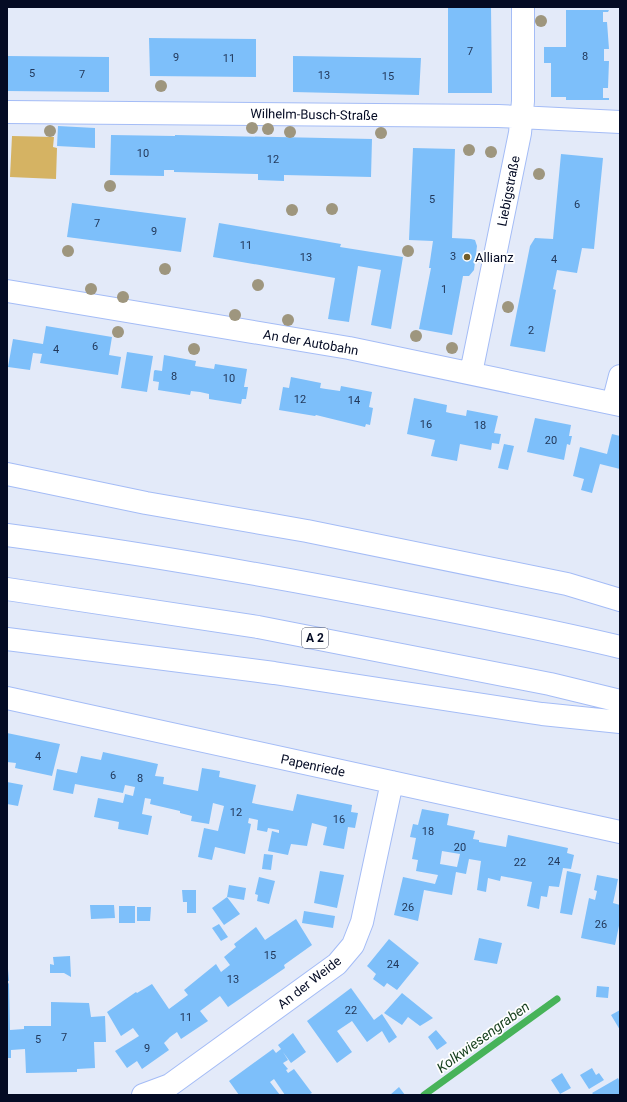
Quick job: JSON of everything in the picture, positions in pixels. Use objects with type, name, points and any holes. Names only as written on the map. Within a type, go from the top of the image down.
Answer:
[{"type":"main road","name":"Liebigstraße","points":[[471,373],[522,116],[523,7]]},
{"type":"main road","name":"Wilhelm-Busch-Straße","points":[[7,112],[522,116],[620,122]]},
{"type":"main road","name":"An der Autobahn","points":[[7,291],[342,346],[616,404],[620,376]]},
{"type":"main road","points":[[7,474],[146,503],[307,530],[567,584],[620,600]]},
{"type":"main road","points":[[7,487],[146,503]]},
{"type":"main road","points":[[7,535],[138,554],[268,576],[558,632],[620,647]]},
{"type":"main road","name":"A 2","points":[[7,589],[258,627],[550,684],[620,701]]},
{"type":"main road","points":[[7,638],[274,673],[542,714],[620,722]]},
{"type":"main road","name":"Papenriede","points":[[7,698],[620,832]]},
{"type":"main road","name":"An der Weide","points":[[143,1095],[170,1085],[337,964],[353,945],[362,922],[392,782]]},
{"type":"shaded area","points":[[12,136],[54,137],[53,147],[57,148],[56,179],[10,177]]},
{"type":"building","points":[[448,7],[491,7],[492,93],[448,93]]},
{"type":"building","points":[[566,10],[609,10],[608,12],[603,12],[603,22],[607,22],[609,49],[604,49],[604,61],[609,61],[608,88],[603,88],[603,98],[609,98],[609,100],[566,100],[566,97],[551,97],[551,63],[544,63],[544,47],[566,47]]},
{"type":"building","points":[[149,38],[256,39],[256,77],[150,76]]},
{"type":"building","points":[[7,56],[109,57],[109,92],[7,91]]},
{"type":"building","points":[[293,56],[421,58],[419,95],[293,92]]},
{"type":"building","points":[[58,126],[95,128],[95,148],[57,146]]},
{"type":"building","points":[[111,135],[372,139],[371,177],[284,175],[284,181],[258,180],[258,174],[174,172],[174,170],[164,170],[164,176],[110,175]]},
{"type":"building","points":[[413,148],[455,149],[452,238],[475,240],[477,246],[474,270],[469,276],[463,276],[452,335],[419,329],[431,268],[429,268],[433,241],[409,240]]},
{"type":"building","points":[[561,154],[603,158],[594,249],[582,248],[577,273],[557,270],[553,289],[556,290],[545,352],[510,346],[530,246],[535,238],[553,239]]},
{"type":"building","points":[[72,203],[186,218],[181,252],[67,237]]},
{"type":"building","points":[[219,223],[341,244],[340,247],[403,257],[391,329],[371,325],[381,270],[358,266],[349,322],[328,319],[335,278],[213,257]]},
{"type":"building","points":[[46,326],[112,337],[109,355],[121,357],[118,375],[40,363],[42,354],[33,353],[30,370],[8,367],[13,339],[43,344]]},
{"type":"building","points":[[127,352],[153,356],[147,392],[121,388]]},
{"type":"building","points":[[164,355],[196,361],[195,366],[214,369],[215,364],[247,369],[244,387],[248,387],[246,399],[242,399],[241,404],[209,399],[209,394],[200,392],[191,391],[190,395],[158,390],[159,382],[153,381],[154,371],[162,371]]},
{"type":"building","points":[[291,377],[321,383],[320,388],[340,391],[341,386],[372,392],[369,407],[373,408],[370,425],[366,424],[365,427],[316,415],[279,410],[283,387],[289,388]]},
{"type":"building","points":[[414,398],[447,405],[446,412],[450,413],[466,416],[467,410],[498,416],[494,433],[501,434],[499,444],[492,443],[491,450],[460,444],[457,461],[431,456],[435,440],[407,434]]},
{"type":"building","points":[[535,418],[571,425],[569,436],[572,436],[570,445],[567,444],[564,460],[527,452]]},
{"type":"building","points":[[612,434],[620,436],[620,469],[600,464],[592,493],[581,490],[584,479],[573,476],[580,447],[607,454]]},
{"type":"building","points":[[504,444],[514,446],[508,470],[498,468]]},
{"type":"building","points":[[7,733],[60,744],[52,776],[15,768],[16,763],[7,762]]},
{"type":"building","points":[[103,752],[158,764],[155,776],[164,777],[163,784],[198,791],[202,768],[220,771],[219,777],[256,785],[252,803],[293,811],[297,794],[352,805],[351,812],[358,813],[355,828],[348,827],[344,849],[323,845],[327,827],[312,823],[307,846],[291,844],[288,855],[268,851],[272,831],[279,833],[279,830],[268,828],[267,832],[257,830],[258,820],[249,818],[248,823],[251,824],[245,854],[215,847],[212,860],[198,857],[204,828],[218,831],[224,806],[213,803],[209,824],[191,821],[192,816],[180,813],[180,811],[150,804],[151,799],[145,798],[142,814],[152,816],[148,835],[118,829],[119,822],[94,817],[98,798],[123,803],[125,794],[133,796],[135,787],[125,785],[123,793],[75,784],[73,794],[53,790],[57,769],[77,773],[81,756],[101,760]]},
{"type":"building","points":[[7,782],[23,785],[18,806],[7,804]]},
{"type":"building","points":[[422,809],[449,814],[447,825],[475,831],[473,839],[479,840],[479,842],[506,847],[508,835],[568,848],[567,853],[574,855],[571,869],[563,868],[559,887],[549,886],[547,897],[541,896],[539,909],[527,906],[532,882],[501,876],[500,881],[488,878],[486,892],[477,890],[481,861],[469,859],[466,874],[456,872],[452,895],[424,890],[418,921],[394,915],[403,877],[435,884],[438,875],[416,871],[418,860],[412,859],[416,838],[410,837],[413,824],[418,825]],"holes":[[[442,851],[460,854],[457,867],[440,864]]]},
{"type":"building","points":[[264,854],[273,855],[271,870],[262,869]]},
{"type":"building","points":[[320,871],[344,875],[337,908],[314,903]]},
{"type":"building","points":[[567,871],[581,874],[572,915],[560,913]]},
{"type":"building","points":[[597,875],[618,879],[613,903],[620,905],[620,921],[615,945],[581,938],[589,898],[595,900],[597,891],[594,890]]},
{"type":"building","points":[[259,877],[275,881],[269,904],[257,901],[258,895],[255,894]]},
{"type":"building","points":[[229,885],[246,888],[244,900],[227,897]]},
{"type":"building","points":[[182,890],[196,890],[196,913],[187,913],[187,902],[183,902]]},
{"type":"building","points":[[227,897],[240,914],[224,925],[212,908]]},
{"type":"building","points":[[90,905],[114,905],[115,918],[91,919]]},
{"type":"building","points":[[119,906],[135,906],[135,923],[119,923]]},
{"type":"building","points":[[137,907],[151,907],[150,921],[137,921]]},
{"type":"building","points":[[304,911],[335,916],[333,928],[302,923]]},
{"type":"building","points":[[296,919],[312,945],[284,965],[285,968],[228,1007],[220,996],[200,1011],[208,1021],[181,1039],[177,1032],[170,1037],[164,1043],[169,1050],[142,1069],[137,1061],[127,1068],[115,1051],[139,1036],[133,1028],[121,1036],[107,1012],[136,992],[137,993],[152,984],[169,1009],[188,995],[184,990],[216,964],[221,972],[230,965],[224,957],[236,947],[234,944],[256,927],[265,940]]},
{"type":"building","points":[[219,924],[228,937],[221,941],[212,928]]},
{"type":"building","points":[[479,938],[502,943],[497,964],[474,960]]},
{"type":"building","points":[[389,939],[419,963],[397,990],[387,983],[384,987],[373,979],[376,974],[367,966]]},
{"type":"building","points":[[70,956],[71,977],[64,973],[50,973],[50,964],[54,965],[53,957]]},
{"type":"building","points":[[8,969],[9,981],[7,981]]},
{"type":"building","points":[[7,981],[9,984],[10,1030],[24,1029],[24,1026],[51,1026],[51,1002],[89,1003],[91,1017],[105,1016],[106,1042],[94,1042],[95,1068],[77,1069],[77,1072],[26,1073],[25,1049],[11,1050],[11,1058],[7,1058]]},
{"type":"building","points":[[597,986],[609,987],[608,998],[596,997]]},
{"type":"building","points":[[351,988],[374,1020],[382,1014],[397,1037],[389,1043],[382,1031],[367,1042],[352,1021],[337,1031],[352,1052],[337,1063],[307,1021]]},
{"type":"building","points":[[402,993],[433,1018],[420,1026],[408,1017],[402,1025],[384,1013]]},
{"type":"building","points":[[620,1010],[620,1030],[611,1015]]},
{"type":"building","points":[[436,1030],[447,1043],[437,1050],[428,1037]]},
{"type":"building","points":[[293,1033],[306,1052],[291,1063],[283,1052],[288,1060],[283,1063],[288,1069],[286,1070],[288,1073],[294,1069],[312,1093],[308,1095],[285,1095],[274,1079],[270,1082],[280,1095],[239,1095],[229,1081],[273,1049],[276,1053],[281,1049],[278,1045]]},
{"type":"building","points":[[592,1068],[596,1075],[599,1073],[604,1080],[589,1089],[580,1075]]},
{"type":"building","points":[[562,1073],[571,1088],[560,1094],[551,1080]]},
{"type":"building","points":[[618,1078],[620,1082],[620,1095],[594,1095],[592,1093]]},
{"type":"building","points":[[399,1087],[405,1095],[390,1095]]},
{"type":"waterway","name":"Kolkwiesengraben","points":[[424,1095],[557,999]]},
{"type":"place","name":"Allianz","points":[[467,257]]}]
